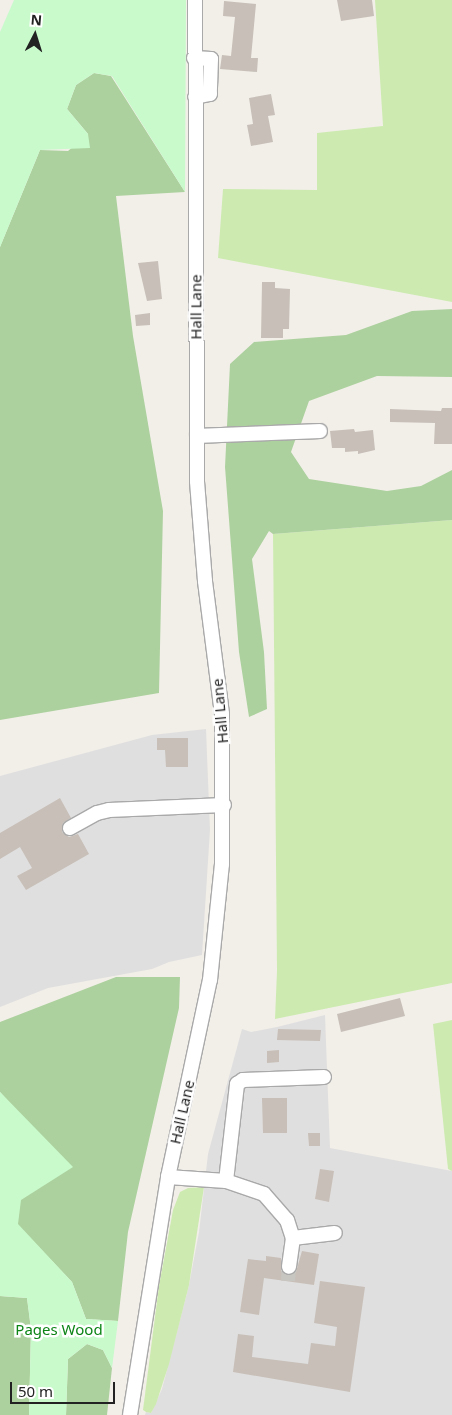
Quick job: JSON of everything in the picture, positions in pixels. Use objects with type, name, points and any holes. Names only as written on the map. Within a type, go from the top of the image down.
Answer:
[{"type":"street","name":"Hall Lane","points":[[130,1415],[168,1177],[210,980],[222,864],[224,805],[222,714],[201,538],[197,436],[195,0]]},
{"type":"street","points":[[197,436],[320,431]]},
{"type":"street","points":[[70,828],[98,813],[109,810],[224,805]]},
{"type":"street","points":[[226,1181],[237,1084],[243,1080],[324,1077]]},
{"type":"street","points":[[168,1177],[226,1181],[264,1194],[287,1220],[293,1238],[290,1267]]},
{"type":"street","points":[[293,1238],[335,1233]]},
{"type":"shaded area","points":[[206,729],[210,830],[202,955],[169,962],[152,969],[48,988],[0,1007],[0,776],[152,735]]},
{"type":"shaded area","points":[[325,1015],[330,1148],[452,1171],[452,1415],[145,1415],[146,1412],[151,1413],[162,1389],[189,1285],[199,1232],[208,1154],[242,1029],[251,1032]]},
{"type":"green space","points":[[14,0],[186,0],[185,192],[112,76],[94,73],[76,85],[67,109],[88,134],[90,148],[40,150],[0,247],[0,32]]},
{"type":"green space","points":[[375,0],[452,0],[452,302],[218,258],[223,189],[317,190],[317,133],[383,126]]},
{"type":"green space","points":[[94,73],[111,76],[185,192],[116,196],[133,336],[163,511],[159,693],[0,720],[0,247],[40,150],[68,151],[88,134],[67,109],[76,85]]},
{"type":"green space","points":[[452,309],[452,377],[377,376],[309,401],[291,452],[309,479],[387,491],[421,486],[452,470],[452,520],[273,534],[269,531],[252,559],[264,652],[267,709],[249,717],[239,652],[225,467],[230,364],[254,342],[346,335],[412,311]]},
{"type":"green space","points":[[452,520],[452,983],[275,1019],[277,971],[273,534]]},
{"type":"green space","points":[[116,977],[180,977],[179,1008],[128,1232],[118,1321],[86,1319],[72,1282],[17,1224],[28,1123],[0,1092],[0,1022]]},
{"type":"green space","points":[[452,1020],[452,1171],[448,1169],[433,1024]]},
{"type":"green space","name":"Pages Wood","points":[[0,1092],[73,1167],[21,1200],[18,1224],[72,1282],[86,1319],[118,1321],[112,1368],[103,1350],[87,1344],[68,1359],[66,1415],[29,1415],[31,1329],[27,1298],[0,1296]]},
{"type":"green space","points":[[204,1187],[189,1285],[169,1364],[156,1404],[151,1413],[146,1412],[143,1410],[159,1286],[173,1210],[180,1192],[188,1188]]},
{"type":"green space","points":[[0,1296],[27,1298],[31,1329],[29,1415],[0,1415]]},
{"type":"green space","points":[[87,1344],[103,1350],[112,1368],[107,1415],[66,1415],[68,1359]]},
{"type":"building","points":[[337,0],[372,0],[374,16],[341,21]]},
{"type":"building","points":[[224,1],[256,4],[251,58],[258,58],[257,72],[220,69],[222,55],[231,56],[235,17],[223,16]]},
{"type":"building","points":[[271,94],[275,115],[268,116],[273,142],[251,146],[247,125],[253,124],[249,98]]},
{"type":"building","points":[[158,261],[162,299],[147,301],[138,263]]},
{"type":"building","points":[[262,282],[275,282],[275,288],[290,289],[289,329],[283,329],[283,338],[261,338]]},
{"type":"building","points":[[150,313],[150,325],[136,326],[135,315]]},
{"type":"building","points":[[442,408],[452,408],[452,444],[434,444],[435,423],[390,422],[390,409],[441,411]]},
{"type":"building","points":[[354,429],[355,432],[373,430],[375,450],[358,454],[358,451],[345,452],[345,448],[332,448],[330,431]]},
{"type":"building","points":[[157,738],[188,738],[188,767],[166,767],[165,750],[157,750]]},
{"type":"building","points":[[60,798],[71,818],[63,823],[62,832],[69,837],[78,834],[89,854],[26,890],[17,876],[32,868],[20,847],[0,859],[0,833]]},
{"type":"building","points":[[400,998],[405,1016],[341,1032],[337,1014]]},
{"type":"building","points":[[278,1029],[321,1030],[320,1041],[277,1040]]},
{"type":"building","points":[[279,1050],[279,1062],[267,1063],[267,1051]]},
{"type":"building","points":[[262,1098],[287,1098],[287,1133],[263,1133]]},
{"type":"building","points":[[308,1133],[320,1133],[320,1146],[309,1146]]},
{"type":"building","points":[[320,1169],[334,1171],[329,1202],[315,1199]]},
{"type":"building","points":[[302,1251],[319,1254],[314,1285],[264,1278],[259,1315],[240,1312],[248,1259],[266,1261],[266,1256],[281,1258],[281,1271],[292,1275],[296,1272]]},
{"type":"building","points":[[320,1281],[365,1287],[350,1392],[233,1372],[238,1334],[254,1336],[252,1357],[308,1364],[311,1343],[335,1346],[337,1327],[314,1323]]},
{"type":"tunnel","points":[[288,1281],[289,1267]]}]
